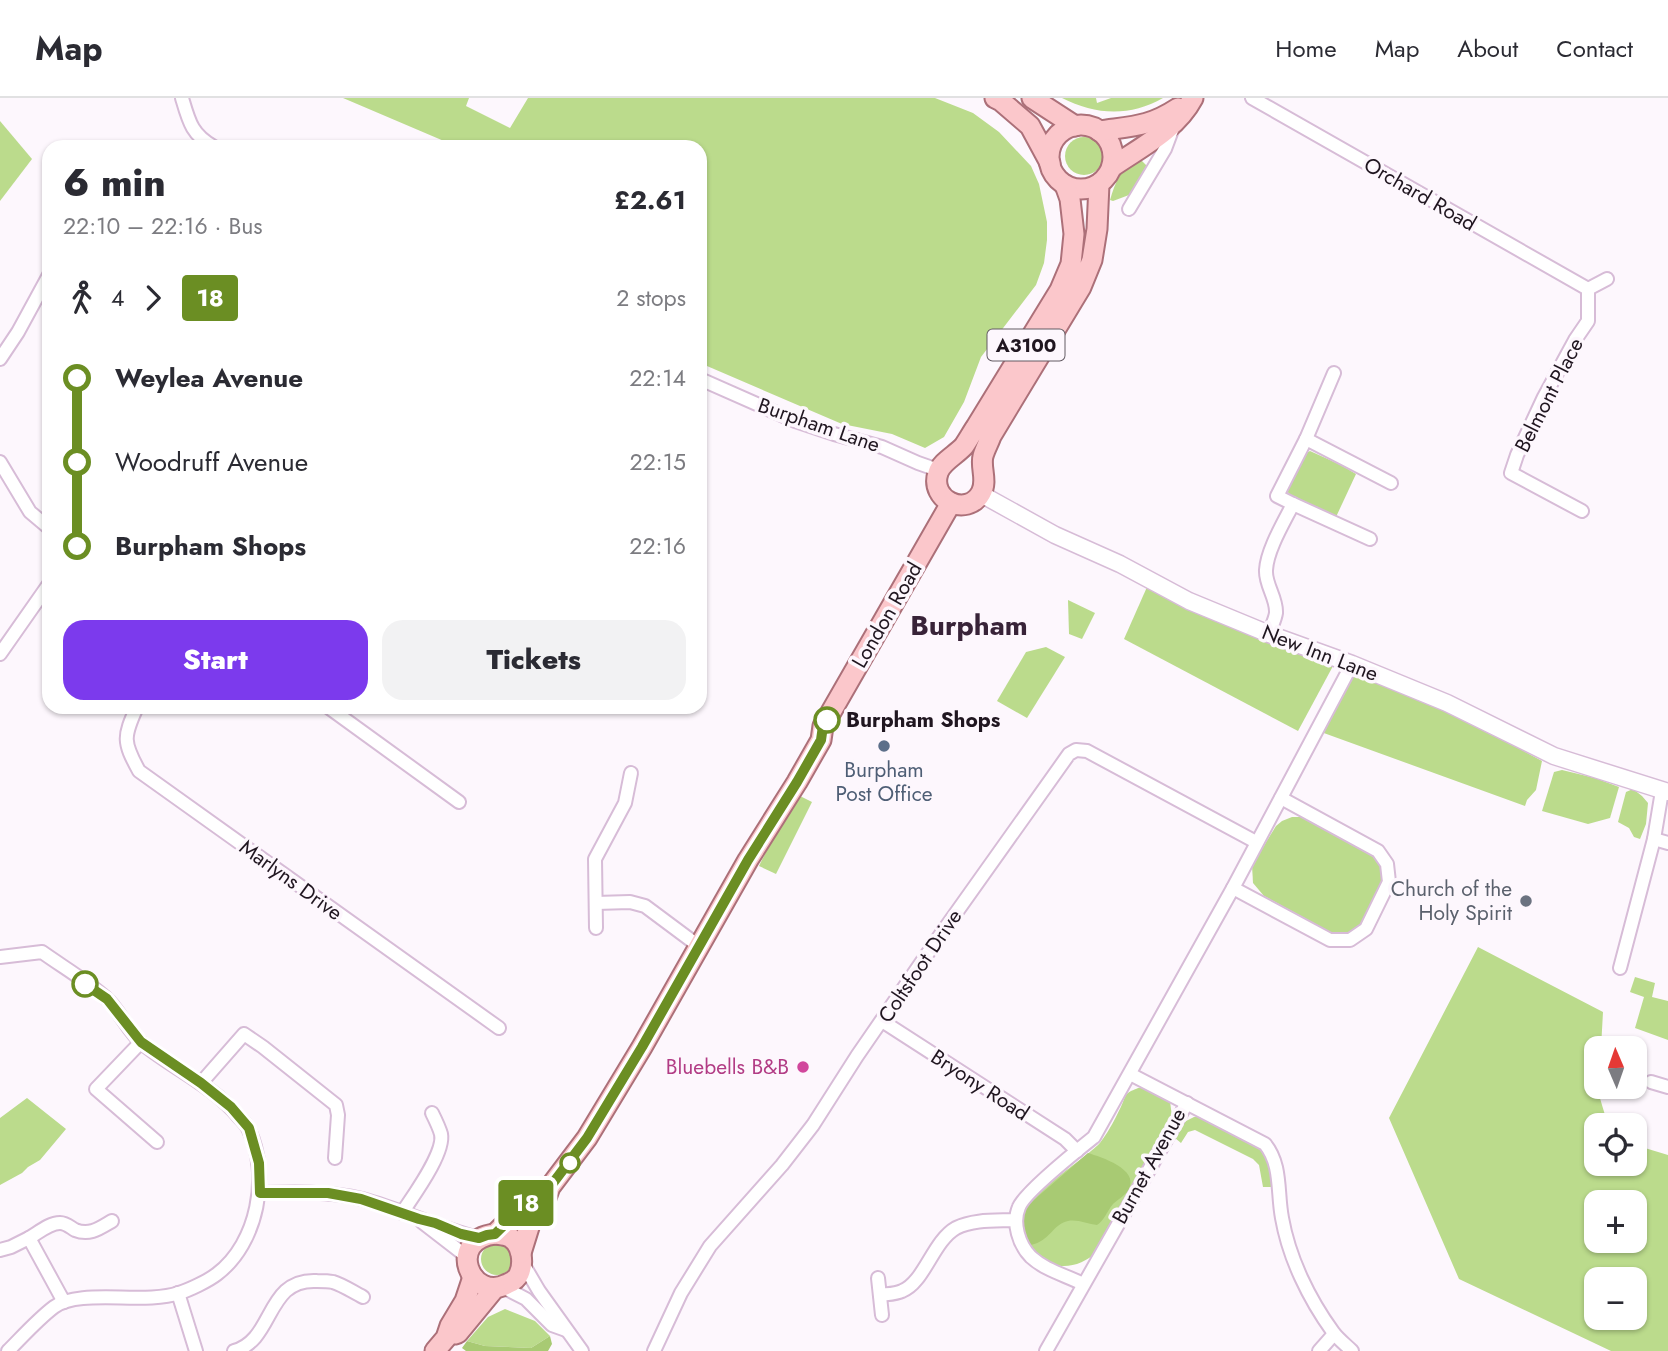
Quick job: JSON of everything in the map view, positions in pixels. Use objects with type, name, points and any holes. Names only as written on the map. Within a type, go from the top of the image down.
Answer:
[{"type":"main road","points":[[995,98],[1030,126],[1058,179],[1065,185],[1082,189],[1099,184],[1105,180],[1114,157],[1107,138],[1100,131],[1084,125],[1066,129],[1058,135],[1049,153],[1050,163]]},
{"type":"main road","points":[[1032,98],[1075,126]]},
{"type":"main road","points":[[1100,131],[1148,124],[1162,118],[1191,98]]},
{"type":"main road","points":[[1112,167],[1174,124],[1186,110],[1191,98]]},
{"type":"main road","name":"A3100","points":[[982,470],[983,456],[991,436],[1081,288],[1092,260],[1097,229],[1099,184]]},
{"type":"main road","name":"A3100","points":[[943,466],[976,428],[1060,290],[1073,255],[1074,234],[1070,199],[1065,185]]},
{"type":"main road","points":[[955,458],[971,460],[982,470],[984,486],[981,494],[967,504],[951,503],[937,488],[936,482],[943,466],[955,458]]},
{"type":"main road","name":"New Inn Lane","points":[[981,494],[1055,535],[1119,564],[1189,601],[1447,703],[1554,756],[1665,792]]},
{"type":"main road","name":"London Road","points":[[521,1257],[530,1224],[545,1201],[550,1187],[593,1128],[700,947],[748,860],[777,796],[813,731],[823,726],[951,503]]},
{"type":"main road","name":"London Road","points":[[487,1236],[536,1194],[550,1187]]},
{"type":"main road","points":[[441,1344],[458,1333],[499,1287],[516,1279],[519,1274],[521,1257],[517,1245],[511,1238],[487,1236],[469,1249],[466,1256],[469,1269],[479,1283],[487,1287],[499,1287]]},
{"type":"main road","points":[[441,1344],[465,1301],[473,1277]]},
{"type":"street","points":[[182,98],[188,118],[202,140]]},
{"type":"street","name":"Orchard Road","points":[[1252,98],[1588,289]]},
{"type":"street","points":[[1129,209],[1165,149],[1174,124]]},
{"type":"street","points":[[1588,289],[1607,279]]},
{"type":"street","points":[[0,359],[19,332],[42,288]]},
{"type":"street","name":"Belmont Place","points":[[1582,511],[1511,473],[1544,397],[1588,321],[1588,289]]},
{"type":"street","points":[[1334,373],[1306,439],[1277,496],[1370,539]]},
{"type":"street","name":"Burpham Lane","points":[[707,382],[796,421],[882,447],[918,463],[943,466]]},
{"type":"street","points":[[1306,439],[1391,483]]},
{"type":"street","points":[[0,462],[30,512],[42,522]]},
{"type":"street","points":[[1269,634],[1276,614],[1266,583],[1266,568],[1269,554],[1293,504]]},
{"type":"street","points":[[0,654],[42,594]]},
{"type":"street","points":[[1083,1284],[1048,1269],[1029,1255],[1019,1241],[1016,1220],[1019,1206],[1027,1195],[1094,1137],[1233,888],[1352,664]]},
{"type":"street","name":"Marlyns Drive","points":[[134,714],[125,737],[130,755],[139,771],[499,1028]]},
{"type":"street","points":[[338,714],[459,802]]},
{"type":"street","name":"Coltsfoot Drive","points":[[654,1351],[681,1293],[710,1246],[814,1125],[857,1056],[1069,754],[1076,750],[1087,751],[1256,842]]},
{"type":"street","points":[[596,928],[595,859],[625,803],[631,773]]},
{"type":"street","points":[[1620,968],[1665,792]]},
{"type":"street","points":[[1233,888],[1330,940],[1350,940],[1366,929],[1389,882],[1387,864],[1378,851],[1280,799]]},
{"type":"street","points":[[1654,839],[1668,843]]},
{"type":"street","points":[[596,903],[630,902],[645,906],[700,947]]},
{"type":"street","points":[[0,957],[42,952],[107,999],[141,1042],[231,1107],[249,1128],[259,1163],[260,1193],[251,1227],[236,1255],[216,1275],[178,1293],[146,1298],[80,1298],[64,1302],[54,1307],[8,1351]]},
{"type":"street","name":"Bryony Road","points":[[882,1021],[1065,1139],[1077,1151]]},
{"type":"street","points":[[201,1083],[243,1034],[336,1105],[338,1115],[335,1158]]},
{"type":"street","points":[[141,1042],[96,1088],[157,1142]]},
{"type":"street","name":"Burnet Avenue","points":[[1046,1351],[1187,1103],[1130,1074]]},
{"type":"street","points":[[1651,1082],[1668,1087]]},
{"type":"street","points":[[1187,1103],[1265,1144],[1273,1154],[1278,1172],[1282,1219],[1292,1255],[1310,1295],[1334,1334],[1352,1351]]},
{"type":"street","points":[[402,1213],[428,1175],[442,1136],[432,1113]]},
{"type":"street","points":[[260,1193],[328,1193],[361,1199],[461,1234],[487,1236]]},
{"type":"street","points":[[419,1219],[466,1256]]},
{"type":"street","points":[[880,1295],[903,1291],[909,1287],[942,1240],[953,1230],[968,1223],[1016,1220]]},
{"type":"street","points":[[0,1250],[57,1223],[86,1232],[99,1229],[112,1221]]},
{"type":"street","points":[[29,1238],[64,1302]]},
{"type":"street","points":[[521,1257],[538,1290],[582,1351]]},
{"type":"street","points":[[878,1278],[882,1315]]},
{"type":"street","points":[[234,1351],[252,1341],[287,1288],[307,1280],[332,1282],[363,1297]]},
{"type":"street","points":[[499,1287],[526,1299],[552,1325],[566,1331]]},
{"type":"street","points":[[178,1293],[196,1351]]},
{"type":"street","points":[[1319,1351],[1334,1334]]},
{"type":"green space","points":[[343,98],[469,98],[466,106],[510,128],[528,98],[935,98],[973,113],[999,132],[1031,166],[1039,184],[1047,222],[1044,263],[1036,285],[981,357],[964,402],[944,437],[925,448],[892,434],[842,424],[707,366],[707,140],[442,140]]},
{"type":"green space","points":[[1062,98],[1096,98],[1097,103],[1111,98],[1163,98],[1138,108],[1112,111],[1087,108]]},
{"type":"green space","points":[[0,121],[32,159],[0,201]]},
{"type":"green space","points":[[1084,137],[1097,143],[1103,156],[1097,169],[1084,175],[1071,169],[1065,156],[1071,143]]},
{"type":"green space","points":[[1138,157],[1149,168],[1137,192],[1110,200],[1120,176]]},
{"type":"green space","points":[[1310,451],[1356,474],[1336,517],[1293,499],[1287,491],[1287,482],[1301,456]]},
{"type":"green space","points":[[1147,587],[1330,662],[1333,666],[1298,731],[1124,639]]},
{"type":"green space","points":[[1068,600],[1095,613],[1082,639],[1069,634]]},
{"type":"green space","points":[[1046,647],[1065,657],[1027,718],[997,701],[1026,652]]},
{"type":"green space","points":[[1359,673],[1448,710],[1542,761],[1536,790],[1525,806],[1321,732],[1348,676]]},
{"type":"green space","points":[[1562,770],[1619,787],[1610,818],[1588,824],[1542,811],[1554,772]]},
{"type":"green space","points":[[1633,789],[1648,803],[1646,824],[1640,839],[1618,822],[1626,792]]},
{"type":"green space","points":[[800,796],[812,802],[776,874],[759,866],[790,803]]},
{"type":"green space","points":[[1292,817],[1302,817],[1373,855],[1381,862],[1383,883],[1362,923],[1348,935],[1330,932],[1264,896],[1253,883],[1252,865],[1276,826]]},
{"type":"green space","points":[[1478,947],[1603,1012],[1602,1036],[1584,1036],[1584,1099],[1600,1099],[1604,1113],[1584,1113],[1584,1176],[1647,1176],[1647,1149],[1668,1155],[1668,1351],[1611,1351],[1459,1279],[1389,1118]]},
{"type":"green space","points":[[1635,977],[1655,983],[1652,997],[1668,1001],[1668,1040],[1635,1028],[1644,997],[1630,992]]},
{"type":"green space","points":[[1138,1088],[1145,1088],[1170,1101],[1170,1123],[1098,1251],[1078,1264],[1067,1266],[1047,1262],[1038,1256],[1026,1234],[1023,1218],[1027,1206],[1099,1144],[1125,1096]]},
{"type":"green space","points":[[27,1098],[66,1129],[40,1160],[0,1185],[0,1118]]},
{"type":"green space","points":[[1194,1117],[1201,1117],[1260,1149],[1269,1161],[1272,1187],[1263,1187],[1259,1165],[1253,1159],[1195,1130],[1188,1132],[1181,1143],[1175,1138],[1182,1123]]},
{"type":"green space","points":[[1088,1153],[1124,1170],[1131,1182],[1129,1189],[1097,1225],[1068,1221],[1059,1225],[1043,1240],[1031,1245],[1024,1225],[1028,1205]]},
{"type":"green space","points":[[497,1243],[508,1248],[513,1259],[508,1270],[497,1275],[486,1270],[481,1259],[486,1248]]},
{"type":"green space","points":[[505,1309],[535,1321],[550,1336],[531,1348],[485,1346],[467,1341],[488,1317]]},
{"type":"green space","points":[[550,1336],[552,1344],[548,1351],[466,1351],[462,1348],[467,1341],[485,1346],[531,1348]]},
{"type":"bus line","name":"18","points":[[85,984],[107,999],[141,1042],[201,1083],[231,1107],[249,1128],[259,1163],[260,1193],[328,1193],[361,1199],[461,1234],[479,1238],[495,1234],[536,1194],[550,1187],[587,1138],[748,860],[797,782],[821,740],[823,726],[827,720]]},
{"type":"place","name":"Burpham Shops","points":[[827,720]]},
{"type":"place","name":"Burpham Post Office","points":[[884,746]]},
{"type":"place","name":"Church of the Holy Spirit","points":[[1526,901]]},
{"type":"place","name":"Bluebells B&B","points":[[803,1067]]},
{"type":"district","name":"Burpham","points":[[969,625]]}]
